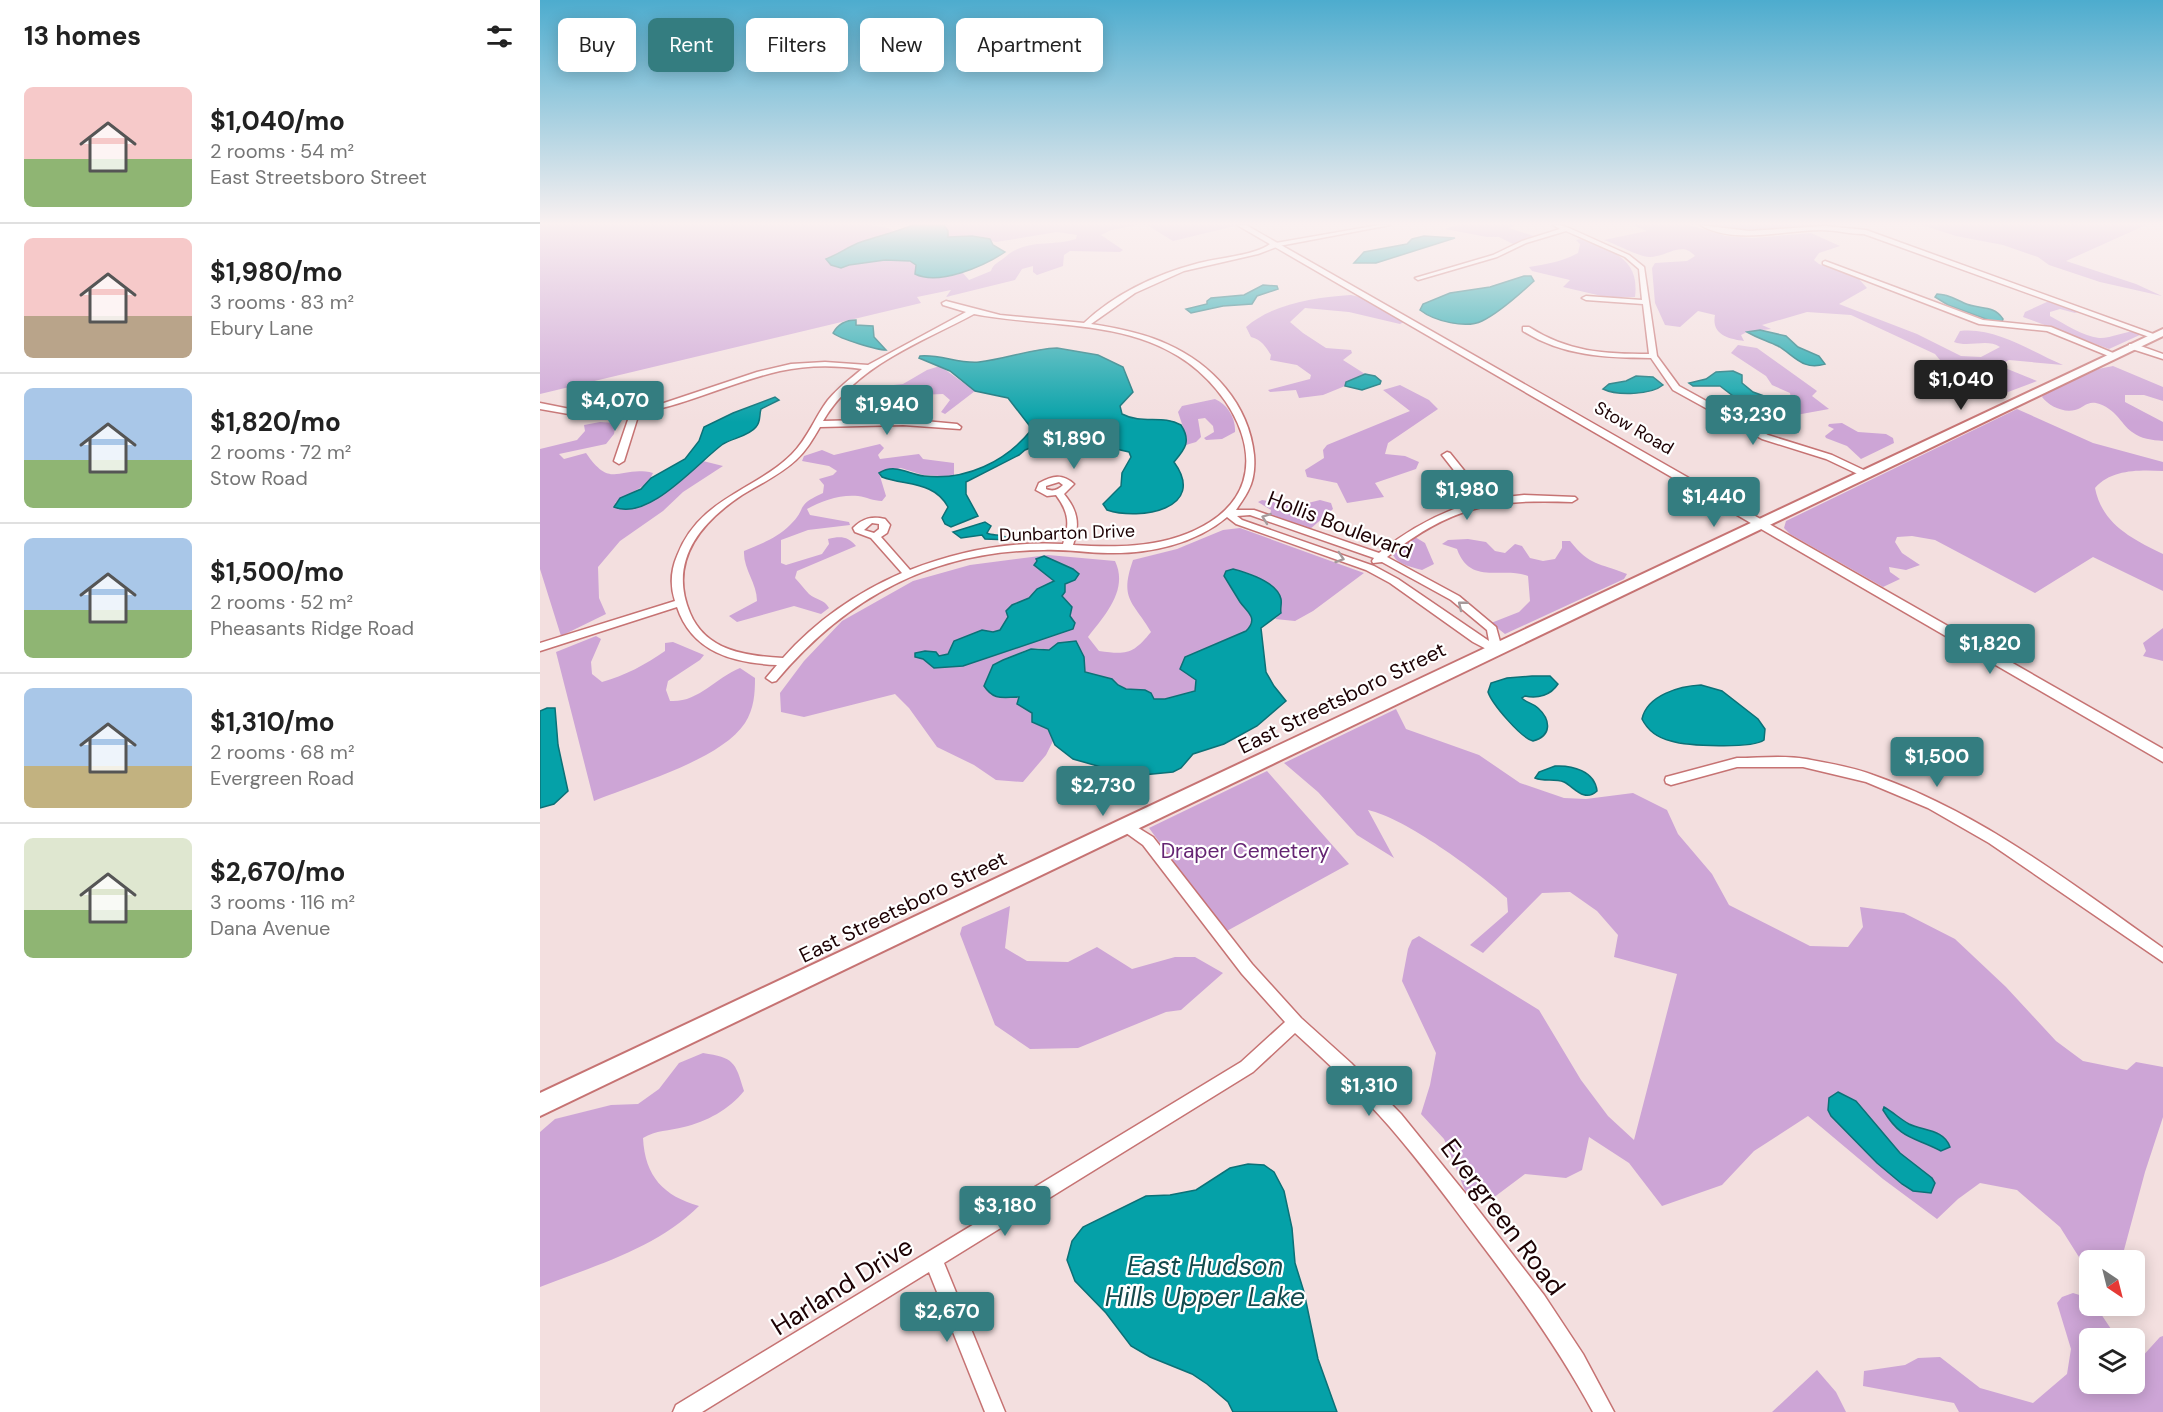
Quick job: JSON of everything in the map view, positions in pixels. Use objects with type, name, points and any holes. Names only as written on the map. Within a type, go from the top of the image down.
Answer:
[{"type":"main road","name":"East Streetsboro Street","points":[[540,1105],[2159,334]]},
{"type":"street","points":[[1087,324],[1118,298],[1131,291]]},
{"type":"street","name":"Stow Road","points":[[1357,291],[2163,756]]},
{"type":"street","points":[[1646,291],[1653,357],[1676,388],[1789,446],[1829,457],[1868,472]]},
{"type":"street","points":[[1901,291],[1982,321],[2048,329],[2114,355]]},
{"type":"street","points":[[2034,291],[2159,334]]},
{"type":"street","points":[[1586,298],[1647,302]]},
{"type":"street","name":"Dunbarton Drive","points":[[772,678],[819,627],[838,612],[870,592],[908,574],[946,561],[982,553],[1036,547],[1120,550],[1148,547],[1186,536],[1214,523],[1228,513],[1249,484],[1249,443],[1244,424],[1227,394],[1194,363],[1163,345],[1136,335],[1087,324],[1026,320],[972,312],[946,303]]},
{"type":"street","points":[[785,662],[746,659],[716,649],[697,636],[679,603],[676,573],[682,551],[693,535],[719,508],[792,459],[805,446],[837,394],[870,368],[972,312]]},
{"type":"street","points":[[1526,329],[1544,341],[1580,352],[1609,356],[1653,357]]},
{"type":"street","points":[[2132,346],[2163,357]]},
{"type":"street","points":[[540,406],[588,414],[635,411],[676,402],[754,375],[788,367],[831,364],[870,368]]},
{"type":"street","points":[[619,461],[635,411]]},
{"type":"street","points":[[818,424],[895,422],[957,427]]},
{"type":"street","points":[[1447,455],[1484,502]]},
{"type":"street","points":[[1059,493],[1070,506],[1074,517],[1074,528],[1067,548]]},
{"type":"street","points":[[1370,568],[1380,557],[1432,520],[1459,509],[1484,502],[1516,498],[1572,499]]},
{"type":"street","name":"Hollis Boulevard","points":[[1228,513],[1251,512],[1380,557],[1455,598],[1492,629],[1496,649]]},
{"type":"street","name":"Hollis Boulevard","points":[[1228,513],[1239,522],[1370,568],[1394,580],[1477,639],[1496,649]]},
{"type":"street","points":[[875,536],[908,574]]},
{"type":"street","points":[[540,647],[679,603]]},
{"type":"street","points":[[1671,780],[1700,770],[1751,762],[1773,762],[1833,768],[1876,780],[1915,794],[1983,832],[2163,956]]},
{"type":"street","name":"Evergreen Road","points":[[1127,826],[1148,841],[1240,962],[1295,1023],[1345,1068],[1395,1120],[1463,1204],[1537,1302],[1576,1361],[1604,1412]]},
{"type":"street","name":"Harland Drive","points":[[683,1412],[1247,1067],[1295,1023]]},
{"type":"street","points":[[933,1259],[995,1412]]},
{"type":"green space","points":[[540,291],[947,291],[917,297],[921,303],[540,394]]},
{"type":"green space","points":[[950,291],[971,291],[946,297]]},
{"type":"green space","points":[[1580,291],[1635,291],[1635,297],[1606,297]]},
{"type":"green space","points":[[1654,291],[1862,291],[1839,304],[1917,334],[1961,356],[1981,357],[2000,347],[1989,343],[1960,344],[1954,342],[1960,331],[1973,331],[2000,336],[2063,365],[2009,360],[2003,363],[2005,368],[2037,381],[2008,392],[2001,389],[2002,384],[1994,378],[1973,380],[1960,376],[1935,354],[1851,315],[1807,312],[1762,325],[1771,329],[1747,332],[1741,335],[1744,341],[1722,335],[1714,322],[1715,315],[1698,311],[1680,327],[1665,325],[1655,303]]},
{"type":"green space","points":[[2139,291],[2151,291],[2162,296]]},
{"type":"green space","points":[[1351,295],[1364,298],[1404,322],[1400,324],[1349,312],[1305,308],[1290,322],[1326,348],[1351,350],[1352,353],[1343,360],[1365,374],[1323,395],[1299,398],[1296,390],[1270,392],[1268,390],[1310,379],[1311,375],[1297,365],[1270,360],[1271,355],[1267,349],[1261,342],[1251,337],[1246,327],[1281,307],[1309,300]]},
{"type":"green space","points":[[2049,301],[2080,311],[2075,313],[2060,309],[2050,312],[2050,316],[2086,335],[2103,338],[2133,331],[2142,334],[2109,349],[2023,317],[2025,312]]},
{"type":"green space","points":[[1738,345],[1757,348],[1817,391],[1812,396],[1829,409],[1774,419],[1778,429],[1770,431],[1735,414],[1780,408],[1791,398],[1790,393],[1772,385],[1766,376],[1731,353]]},
{"type":"green space","points":[[940,366],[975,391],[945,414],[941,412],[950,400],[943,394],[891,396],[856,391],[857,389],[903,384],[927,370]]},
{"type":"green space","points":[[2113,366],[2163,387],[2163,401],[2144,395],[2125,395],[2125,402],[2163,422],[2163,441],[2147,439],[2135,434],[2103,405],[2090,403],[2075,410],[2061,410],[2042,397],[2046,392],[2098,369]]},
{"type":"green space","points":[[1400,385],[1429,400],[1438,409],[1388,443],[1385,454],[1405,456],[1419,462],[1416,469],[1375,483],[1384,497],[1347,503],[1337,483],[1307,477],[1305,470],[1324,458],[1323,450],[1327,445],[1410,411],[1383,390]]},
{"type":"green space","points":[[1215,399],[1230,412],[1235,432],[1222,439],[1206,440],[1204,438],[1214,432],[1213,426],[1205,418],[1198,419],[1201,437],[1196,442],[1186,445],[1186,436],[1178,412],[1182,406]]},
{"type":"green space","points":[[2017,409],[2093,443],[2163,462],[2163,471],[2135,471],[2118,474],[2109,477],[2095,488],[2099,501],[2111,521],[2130,536],[2163,554],[2163,591],[2093,557],[2035,593],[1935,540],[1912,536],[1897,537],[1895,542],[1902,553],[1920,565],[1906,570],[1889,567],[1890,572],[1900,579],[1883,587],[1790,534],[1784,528],[1786,521]]},
{"type":"green space","points":[[600,422],[616,423],[614,434],[606,444],[559,454],[564,459],[586,453],[603,471],[610,474],[641,471],[653,473],[648,483],[615,503],[647,504],[681,481],[703,461],[723,466],[683,492],[663,511],[620,541],[598,567],[599,598],[606,614],[561,636],[540,569],[540,449],[577,440],[585,431],[584,425]]},
{"type":"green space","points":[[1842,423],[1858,432],[1886,434],[1893,438],[1894,443],[1861,459],[1847,446],[1826,438],[1825,436],[1834,429],[1828,426],[1829,424]]},
{"type":"green space","points":[[880,444],[884,448],[878,455],[880,459],[919,454],[923,459],[954,463],[954,477],[923,475],[901,468],[879,473],[886,496],[882,501],[845,496],[807,509],[810,515],[849,522],[850,525],[808,530],[781,540],[781,563],[786,565],[822,554],[829,544],[828,539],[836,537],[850,540],[856,546],[797,571],[795,578],[805,590],[829,608],[821,614],[794,606],[737,622],[729,616],[757,601],[744,551],[785,530],[808,501],[823,493],[824,485],[819,479],[833,475],[837,471],[829,466],[802,461],[804,456],[822,450],[834,455]]},
{"type":"green space","points":[[1262,500],[1296,506],[1320,500],[1331,503],[1333,509],[1309,530],[1270,516],[1271,510],[1258,502]]},
{"type":"green space","points":[[1240,528],[1364,573],[1313,611],[1295,621],[1275,619],[1282,601],[1273,588],[1242,571],[1226,571],[1224,576],[1250,615],[1252,622],[1246,631],[1190,655],[1192,677],[1196,680],[1195,691],[1165,699],[1154,699],[1145,690],[1126,689],[1112,679],[1085,672],[1084,657],[1077,642],[1070,642],[1049,650],[1038,648],[1026,650],[993,665],[984,686],[996,696],[1020,698],[1017,704],[1032,713],[1032,722],[1048,729],[1053,741],[1046,755],[1023,782],[996,780],[974,765],[937,747],[909,708],[895,694],[804,717],[781,712],[780,693],[804,661],[842,621],[913,581],[970,565],[1048,555],[1115,561],[1119,572],[1117,592],[1113,602],[1088,637],[1099,651],[1123,653],[1134,649],[1151,632],[1128,592],[1127,584],[1133,560],[1177,549],[1223,530]]},
{"type":"green space","points":[[1415,537],[1425,543],[1434,564],[1422,570],[1402,563],[1393,555]]},
{"type":"green space","points":[[1468,539],[1486,542],[1495,551],[1505,553],[1515,544],[1522,546],[1530,558],[1543,561],[1555,559],[1562,548],[1562,541],[1570,541],[1590,560],[1627,574],[1624,579],[1505,634],[1491,623],[1519,612],[1530,601],[1528,576],[1518,573],[1479,571],[1470,567],[1463,560],[1457,549],[1442,544],[1448,540]]},
{"type":"green space","points":[[2163,628],[2163,661],[2143,656],[2146,651],[2143,643]]},
{"type":"green space","points":[[596,636],[601,639],[591,662],[592,674],[602,682],[650,661],[665,651],[665,643],[673,642],[704,655],[668,681],[666,690],[670,701],[680,701],[698,694],[740,668],[755,678],[755,690],[748,718],[733,736],[697,759],[676,770],[594,801],[556,652]]},
{"type":"green space","points":[[1396,709],[1406,729],[1479,755],[1520,783],[1564,798],[1586,799],[1633,793],[1667,810],[1678,834],[1712,874],[1729,905],[1810,946],[1848,947],[1863,927],[1860,907],[1904,913],[1955,939],[2006,987],[2056,1041],[2083,1061],[2127,1070],[2136,1062],[2163,1067],[2163,1117],[2124,1250],[2079,1250],[2079,1257],[2060,1227],[2017,1190],[1980,1183],[1958,1199],[1937,1219],[1883,1179],[1808,1116],[1754,1151],[1722,1185],[1662,1206],[1629,1163],[1589,1137],[1582,1170],[1566,1178],[1525,1174],[1493,1198],[1466,1193],[1444,1139],[1421,1114],[1430,1085],[1436,1053],[1402,981],[1412,940],[1419,936],[1539,1010],[1581,1080],[1608,1116],[1634,1140],[1677,974],[1614,957],[1618,935],[1597,911],[1570,892],[1542,893],[1483,953],[1470,945],[1508,912],[1507,898],[1460,860],[1420,834],[1401,823],[1368,810],[1394,858],[1357,835],[1318,792],[1284,763]]},
{"type":"green space","name":"Draper Cemetery","points":[[1267,771],[1349,864],[1225,932],[1149,828]]},
{"type":"green space","points":[[1010,906],[1005,948],[1027,961],[1068,962],[1097,947],[1132,969],[1175,957],[1195,957],[1223,973],[1181,1010],[1166,1012],[1078,1048],[1030,1049],[995,1025],[960,934],[962,927]]},
{"type":"green space","points":[[703,1053],[727,1059],[732,1063],[744,1091],[732,1104],[709,1118],[643,1138],[648,1164],[659,1183],[676,1197],[699,1206],[682,1221],[644,1245],[540,1287],[540,1132],[555,1119],[611,1105],[638,1104],[659,1089],[679,1063]]},
{"type":"green space","points":[[2073,1293],[2079,1295],[2079,1316],[2102,1316],[2110,1328],[2079,1328],[2079,1394],[2145,1394],[2145,1354],[2163,1336],[2163,1412],[1959,1412],[1954,1403],[1863,1386],[1864,1371],[1905,1365],[1918,1358],[1940,1357],[1980,1388],[2033,1403],[2067,1374],[2071,1349],[2057,1303],[2062,1297]]},
{"type":"green space","points":[[1817,1370],[1836,1392],[1846,1412],[1772,1412]]},
{"type":"water","points":[[1252,291],[1272,291],[1257,296],[1252,304],[1223,306],[1191,313],[1186,309],[1207,304],[1211,298],[1244,295]]},
{"type":"water","points":[[1522,291],[1495,313],[1475,323],[1450,323],[1420,310],[1423,304],[1450,293]]},
{"type":"water","points":[[1937,294],[1995,311],[2003,319],[2002,322],[1994,322],[1948,305],[1935,297]]},
{"type":"water","points":[[856,320],[856,325],[873,326],[874,337],[886,350],[859,344],[833,333],[843,323]]},
{"type":"water","points":[[1760,330],[1786,336],[1798,347],[1819,356],[1825,364],[1811,366],[1805,364],[1778,346],[1747,332]]},
{"type":"water","points":[[1057,348],[1098,355],[1123,367],[1133,392],[1120,406],[1122,414],[1137,419],[1167,420],[1181,425],[1186,441],[1184,450],[1174,462],[1182,478],[1183,491],[1176,501],[1166,508],[1152,512],[1136,514],[1107,510],[1103,504],[1121,486],[1122,473],[1131,457],[1129,452],[1116,449],[1093,452],[1035,446],[966,482],[966,494],[978,516],[951,527],[945,524],[942,518],[948,507],[935,493],[927,488],[882,477],[879,473],[896,469],[939,477],[969,472],[997,460],[1022,441],[1032,429],[1008,398],[975,391],[950,371],[919,358],[920,356],[979,362]]},
{"type":"water","points":[[1733,371],[1742,375],[1742,383],[1753,392],[1770,398],[1773,404],[1750,409],[1720,386],[1693,386],[1689,383],[1706,379],[1716,372]]},
{"type":"water","points":[[1365,374],[1375,376],[1381,381],[1380,384],[1362,390],[1345,386],[1346,382]]},
{"type":"water","points":[[1636,376],[1653,377],[1663,385],[1651,391],[1634,393],[1617,393],[1603,389],[1609,384],[1626,381]]},
{"type":"water","points":[[775,397],[779,400],[761,409],[759,423],[753,430],[723,444],[672,488],[642,506],[628,509],[614,507],[620,498],[641,489],[651,478],[685,459],[699,441],[704,427]]},
{"type":"water","points":[[985,522],[991,526],[987,533],[1004,536],[1009,540],[985,539],[982,535],[961,538],[953,532]]},
{"type":"water","points":[[1044,556],[1079,574],[1075,580],[1065,584],[1065,592],[1062,596],[1072,607],[1070,616],[1075,623],[1073,629],[963,666],[934,668],[923,659],[915,657],[915,653],[925,651],[936,652],[939,656],[948,654],[954,641],[982,630],[993,632],[1000,630],[1008,617],[1006,611],[1012,605],[1029,598],[1037,589],[1054,581],[1034,565],[1036,559]]},
{"type":"water","points":[[1233,569],[1268,583],[1281,599],[1281,613],[1261,628],[1266,672],[1286,701],[1257,726],[1224,744],[1193,754],[1181,768],[1173,772],[1122,777],[1108,769],[1073,759],[1055,745],[1048,729],[1032,722],[1032,713],[1017,704],[1019,697],[995,696],[984,686],[993,665],[1003,660],[1031,649],[1049,650],[1058,643],[1076,641],[1084,657],[1085,672],[1112,679],[1126,689],[1145,690],[1151,693],[1154,699],[1165,699],[1195,691],[1196,680],[1180,669],[1185,657],[1246,631],[1252,622],[1250,615],[1224,576],[1226,571]]},
{"type":"water","points":[[1550,676],[1558,684],[1544,695],[1522,698],[1538,708],[1547,722],[1548,727],[1544,735],[1533,741],[1521,734],[1508,720],[1488,692],[1491,683],[1507,678]]},
{"type":"water","points":[[1701,685],[1722,691],[1758,719],[1765,729],[1764,740],[1734,746],[1679,743],[1658,736],[1644,723],[1642,719],[1645,711],[1657,698],[1684,687]]},
{"type":"water","points":[[555,708],[558,745],[568,791],[554,804],[540,808],[540,711]]},
{"type":"water","points":[[1555,766],[1582,771],[1592,779],[1597,791],[1583,795],[1564,782],[1535,778],[1539,772]]},
{"type":"water","points":[[1838,1092],[1856,1101],[1900,1153],[1932,1178],[1935,1183],[1931,1193],[1913,1191],[1902,1184],[1877,1163],[1831,1116],[1828,1110],[1829,1098]]},
{"type":"water","points":[[1884,1107],[1909,1124],[1943,1137],[1950,1147],[1941,1151],[1902,1133],[1883,1110]]},
{"type":"water","name":"East Hudson Hills Upper Lake","points":[[1248,1164],[1264,1165],[1274,1172],[1284,1191],[1292,1228],[1295,1263],[1304,1292],[1318,1359],[1337,1412],[1233,1412],[1228,1402],[1192,1374],[1150,1357],[1131,1346],[1106,1313],[1075,1281],[1067,1260],[1072,1241],[1083,1227],[1146,1196],[1170,1195],[1196,1190],[1230,1168]]}]
